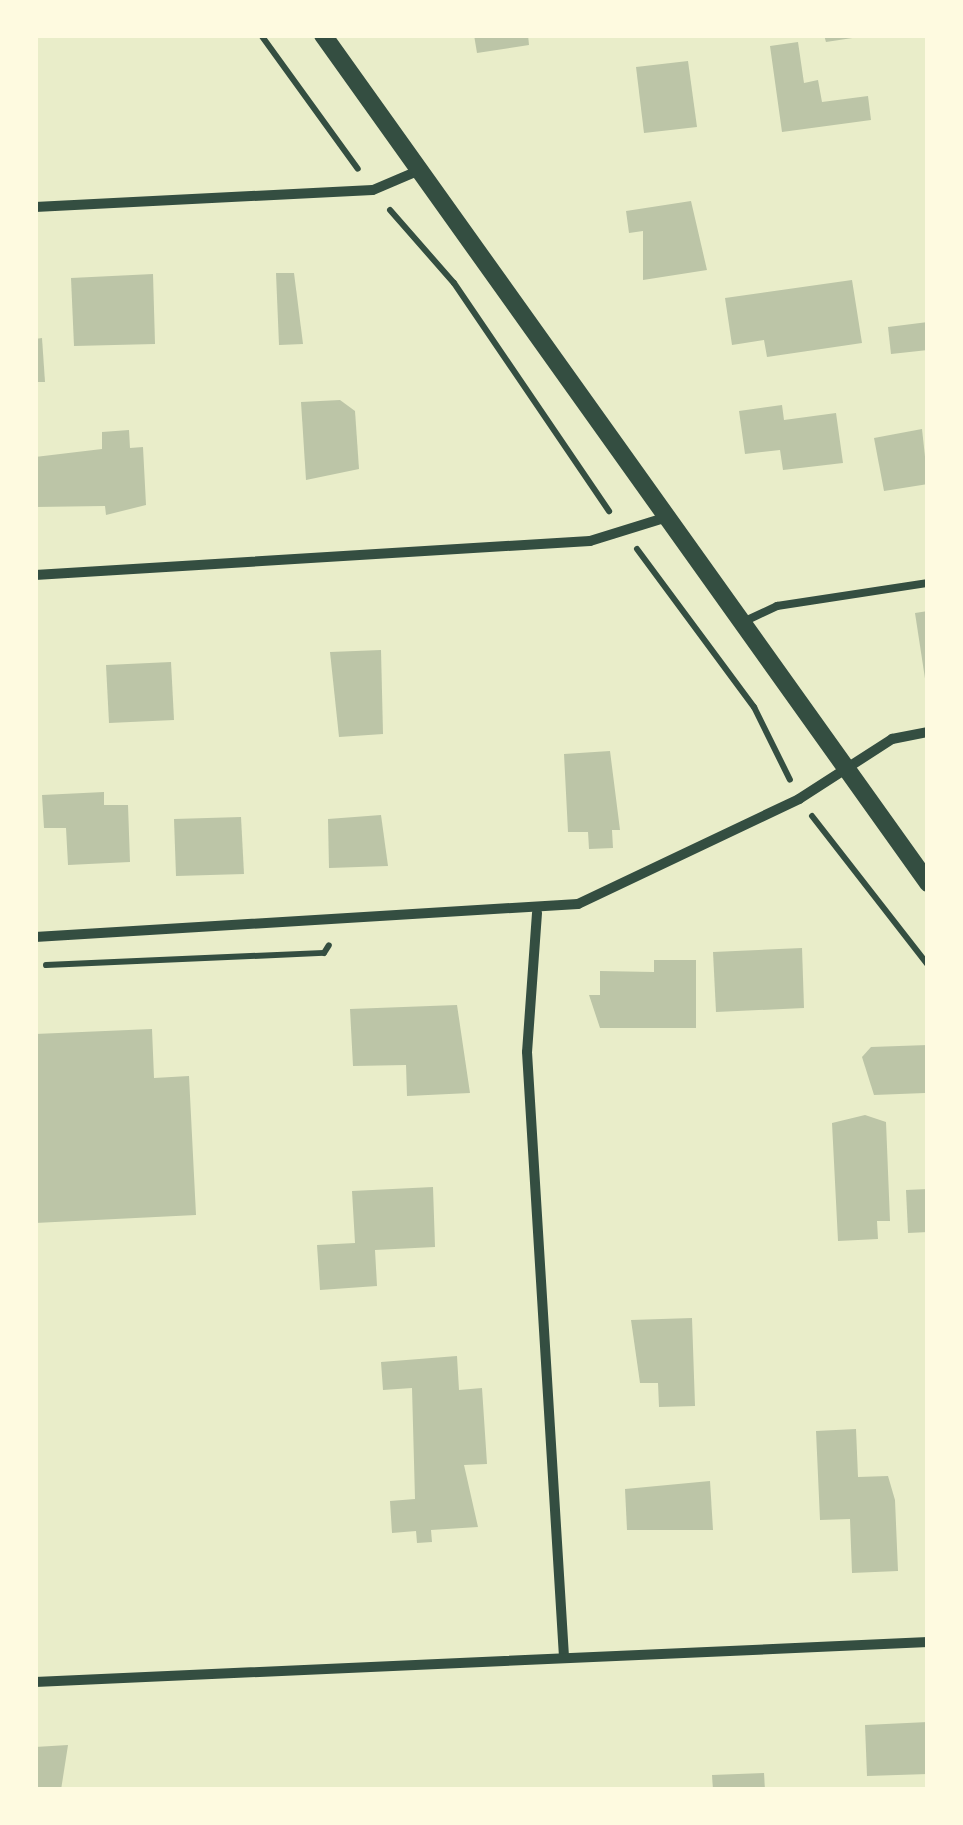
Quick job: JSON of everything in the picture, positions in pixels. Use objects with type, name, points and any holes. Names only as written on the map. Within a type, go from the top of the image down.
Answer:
[{"type":"street","points":[[323,35],[928,883]]},
{"type":"street","points":[[35,207],[372,190],[420,170]]},
{"type":"street","points":[[35,575],[625,534],[667,517]]},
{"type":"street","points":[[35,937],[537,913],[578,904],[800,800],[892,738],[928,732]]},
{"type":"street","points":[[537,913],[527,1052],[564,1658]]},
{"type":"street","points":[[35,1682],[928,1642]]},
{"type":"lane","points":[[744,622],[776,606],[928,583]]},
{"type":"path","points":[[262,35],[372,190],[454,283],[625,534],[754,707],[800,800],[928,964]]},
{"type":"building","points":[[474,35],[528,35],[529,45],[477,53]]},
{"type":"building","points":[[824,35],[859,35],[859,37],[826,42]]},
{"type":"building","points":[[798,42],[804,83],[818,80],[822,102],[868,96],[871,120],[782,132],[770,46]]},
{"type":"building","points":[[688,61],[697,127],[644,133],[636,67]]},
{"type":"building","points":[[691,201],[707,270],[643,280],[643,231],[629,233],[626,211]]},
{"type":"building","points":[[276,273],[294,273],[303,344],[279,345]]},
{"type":"building","points":[[153,274],[155,344],[74,346],[71,278]]},
{"type":"building","points":[[852,280],[862,343],[767,357],[764,340],[732,345],[725,298]]},
{"type":"building","points":[[928,322],[928,350],[891,354],[888,327]]},
{"type":"building","points":[[42,338],[45,382],[35,382],[35,339]]},
{"type":"building","points":[[340,400],[355,411],[359,469],[306,480],[301,402]]},
{"type":"building","points":[[782,405],[784,420],[836,413],[843,463],[783,470],[780,450],[745,454],[739,411]]},
{"type":"building","points":[[922,429],[928,484],[884,491],[874,438]]},
{"type":"building","points":[[129,430],[130,448],[143,447],[146,505],[106,515],[105,506],[35,507],[35,457],[102,449],[102,432]]},
{"type":"building","points":[[928,611],[928,685],[926,685],[915,613]]},
{"type":"building","points":[[381,650],[383,734],[339,737],[330,652]]},
{"type":"building","points":[[171,662],[174,720],[109,723],[106,665]]},
{"type":"building","points":[[610,751],[620,830],[612,830],[613,848],[589,849],[588,832],[568,832],[564,754]]},
{"type":"building","points":[[104,792],[104,805],[128,805],[130,862],[68,865],[66,828],[44,828],[42,795]]},
{"type":"building","points":[[381,815],[388,866],[329,868],[328,819]]},
{"type":"building","points":[[241,817],[244,874],[176,876],[174,819]]},
{"type":"building","points":[[802,948],[804,1008],[716,1012],[713,952]]},
{"type":"building","points":[[654,960],[696,960],[696,1028],[600,1028],[589,995],[600,995],[600,971],[654,972]]},
{"type":"building","points":[[457,1005],[470,1093],[407,1096],[406,1065],[353,1066],[350,1009]]},
{"type":"building","points":[[152,1029],[154,1078],[189,1076],[196,1215],[35,1223],[35,1034]]},
{"type":"building","points":[[928,1045],[925,1093],[874,1095],[862,1057],[871,1047]]},
{"type":"building","points":[[865,1115],[886,1122],[890,1221],[877,1221],[878,1239],[838,1241],[832,1123]]},
{"type":"building","points":[[433,1187],[435,1247],[375,1250],[377,1286],[320,1290],[317,1245],[355,1243],[352,1191]]},
{"type":"building","points":[[928,1189],[928,1232],[908,1233],[906,1190]]},
{"type":"building","points":[[692,1318],[695,1406],[659,1407],[658,1383],[640,1383],[631,1320]]},
{"type":"building","points":[[457,1356],[459,1390],[482,1388],[487,1464],[464,1465],[478,1527],[431,1530],[432,1542],[417,1543],[416,1531],[392,1533],[390,1501],[415,1499],[412,1388],[383,1390],[381,1362]]},
{"type":"building","points":[[856,1429],[858,1477],[888,1476],[895,1500],[898,1571],[852,1573],[850,1519],[820,1520],[816,1431]]},
{"type":"building","points":[[710,1481],[713,1530],[627,1530],[625,1489]]},
{"type":"building","points":[[928,1722],[928,1774],[867,1776],[865,1725]]},
{"type":"building","points":[[68,1745],[61,1790],[35,1790],[35,1747]]},
{"type":"building","points":[[764,1773],[765,1790],[713,1790],[712,1775]]}]
